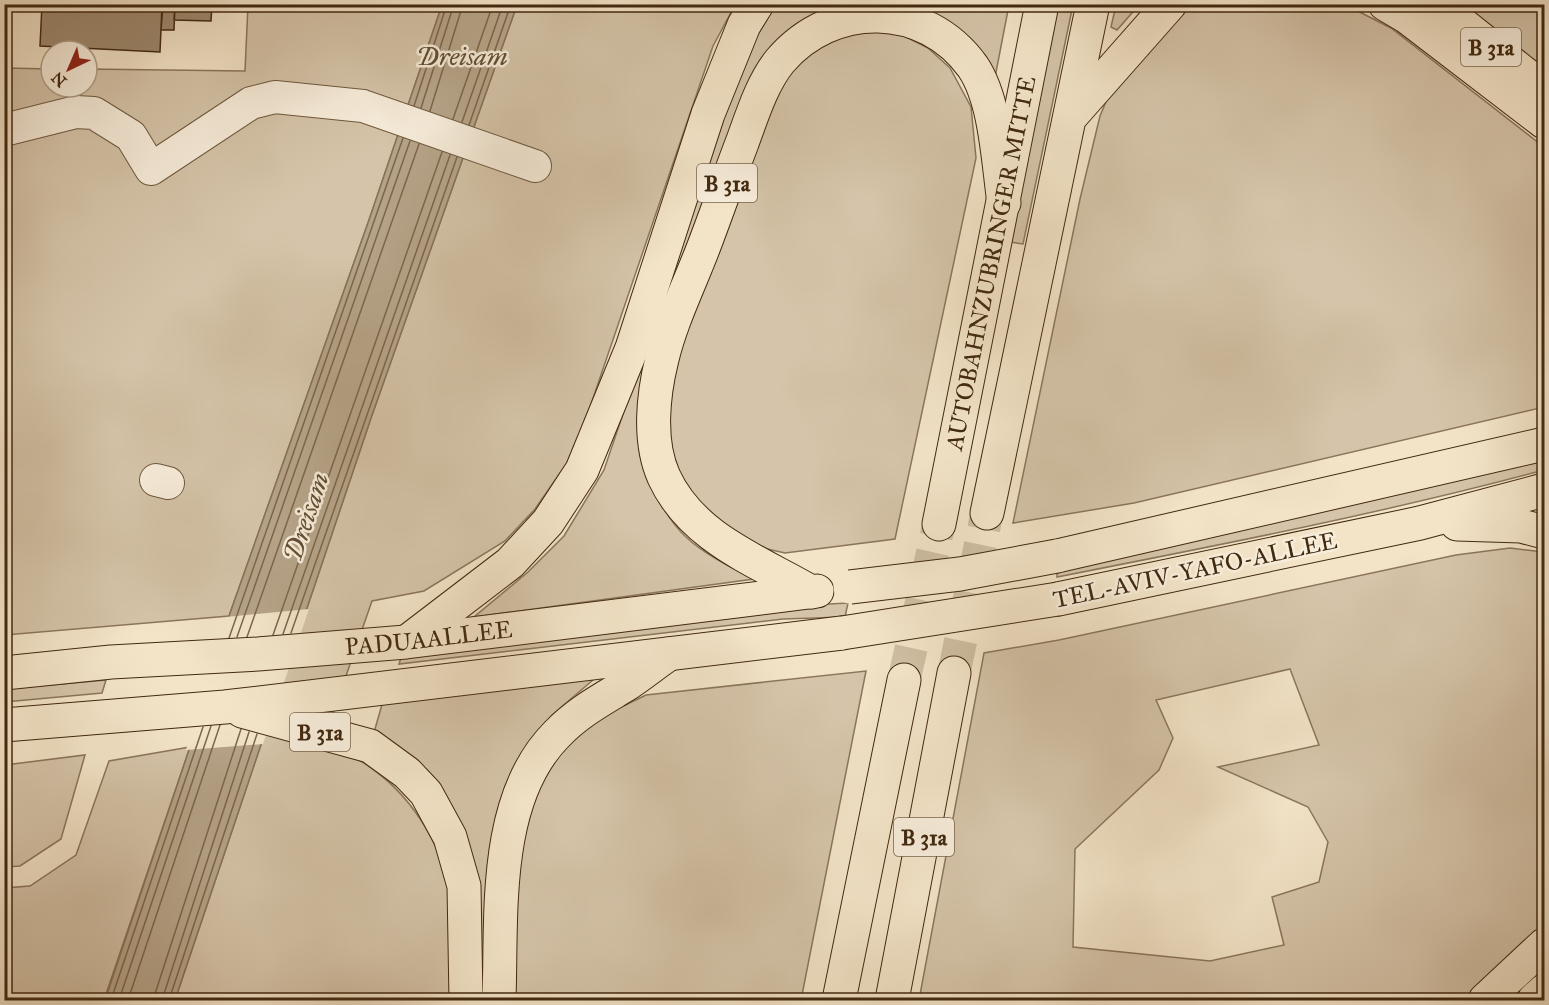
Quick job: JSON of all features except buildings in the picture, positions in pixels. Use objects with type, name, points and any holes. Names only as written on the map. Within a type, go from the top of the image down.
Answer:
[{"type":"highway","points":[[406,642],[510,563],[548,522],[582,470],[632,348],[708,114],[744,25],[757,4]]},
{"type":"highway","name":"AUTOBAHNZUBRINGER MITTE","points":[[939,524],[1042,4]]},
{"type":"highway","name":"AUTOBAHNZUBRINGER MITTE","points":[[987,513],[1094,4]]},
{"type":"highway","points":[[1070,117],[1170,4]]},
{"type":"highway","points":[[1385,4],[1407,17],[1545,122]]},
{"type":"highway","name":"B 31a","points":[[1437,4],[1545,89]]},
{"type":"highway","name":"B 31a","points":[[812,592],[722,543],[700,526],[684,509],[664,477],[654,442],[654,410],[662,358],[757,102],[780,61],[815,30],[848,16],[884,13],[915,19],[944,38],[973,67],[989,105],[1004,203]]},
{"type":"highway","name":"TEL-AVIV-YAFO-ALLEE","points":[[850,587],[960,574],[1057,556],[1540,443]]},
{"type":"highway","name":"TEL-AVIV-YAFO-ALLEE","points":[[842,633],[1058,599],[1420,523],[1545,490]]},
{"type":"highway","points":[[1420,523],[1521,526],[1545,532]]},
{"type":"highway","name":"PADUAALLEE","points":[[4,673],[111,662],[258,654],[406,642],[850,587]]},
{"type":"highway","name":"PADUAALLEE","points":[[4,725],[225,707],[842,633]]},
{"type":"highway","points":[[499,1000],[504,874],[512,820],[521,785],[557,734],[603,697],[624,686],[671,652]]},
{"type":"highway","name":"B 31a","points":[[892,1000],[954,673]]},
{"type":"highway","name":"B 31a","points":[[839,1000],[904,680]]},
{"type":"highway","name":"B 31a","points":[[225,707],[369,746],[408,773],[426,793],[450,837],[464,886],[465,1000]]},
{"type":"highway","points":[[1485,1000],[1545,945]]},
{"type":"highway","points":[[1534,1000],[1545,991]]},
{"type":"lane","points":[[4,130],[76,112],[94,113],[130,136],[151,169],[250,103],[275,97],[363,106],[526,163]]},
{"type":"shaded area","points":[[248,5],[442,5],[369,220],[229,616],[5,635],[5,68],[39,69],[39,99],[99,99],[99,69],[245,71]]},
{"type":"shaded area","points":[[517,5],[735,5],[713,46],[587,416],[567,463],[535,509],[505,541],[424,591],[372,601],[321,748],[364,763],[380,775],[409,804],[431,838],[446,875],[452,908],[453,1000],[175,1000],[371,418]]},
{"type":"shaded area","points":[[775,5],[855,5],[768,55],[645,468],[665,510],[686,537],[714,558],[754,579],[474,617],[528,572],[564,536],[604,470],[734,88],[756,38]]},
{"type":"shaded area","points":[[899,5],[1009,5],[992,93]]},
{"type":"shaded area","points":[[1053,5],[1073,5],[1023,244],[1010,242]]},
{"type":"shaded area","points":[[1116,5],[1139,5],[1117,30],[1111,27]]},
{"type":"shaded area","points":[[1185,5],[1346,5],[1391,28],[1544,147],[1544,407],[1134,503],[1013,523],[1080,199],[1100,116],[1113,85]]},
{"type":"shaded area","points":[[1462,5],[1544,5],[1544,69]]},
{"type":"shaded area","points":[[848,30],[898,33],[928,48],[950,68],[971,107],[976,158],[895,539],[785,553],[758,547],[737,538],[687,493],[668,444],[673,369],[745,161],[790,63]]},
{"type":"shaded area","points":[[1544,456],[1544,470],[1484,486],[1302,528],[1057,577],[1057,564]]},
{"type":"shaded area","points":[[1510,548],[1544,552],[1544,923],[1466,1000],[919,1000],[984,653],[1059,640],[1456,555]],"holes":[[[1290,669],[1319,745],[1218,767],[1308,807],[1328,842],[1319,882],[1272,897],[1284,945],[1210,961],[1073,947],[1075,849],[1159,770],[1173,738],[1156,700]]]},
{"type":"shaded area","points":[[848,603],[845,617],[783,619],[399,664],[403,652],[789,606]]},
{"type":"shaded area","points":[[866,671],[801,1000],[512,1000],[516,876],[526,809],[539,776],[584,725],[646,695]]},
{"type":"shaded area","points":[[600,674],[552,715],[527,744],[505,788],[487,1000],[475,1000],[475,898],[373,736],[383,701]]},
{"type":"shaded area","points":[[106,680],[102,693],[5,702],[5,689]]},
{"type":"shaded area","points":[[190,747],[104,1000],[19,1000],[5,987],[4,888],[30,886],[76,855],[109,761]]},
{"type":"shaded area","points":[[85,755],[61,839],[20,866],[5,867],[5,765]]},
{"type":"water","name":"Dreisam","points":[[442,5],[517,5],[371,418],[175,1000],[105,1000],[190,747],[229,616],[369,220]]},
{"type":"pier","points":[[309,609],[263,744],[186,750],[226,617]]},
{"type":"tunnel","points":[[954,673],[987,513]]},
{"type":"tunnel","points":[[904,680],[939,524]]}]
